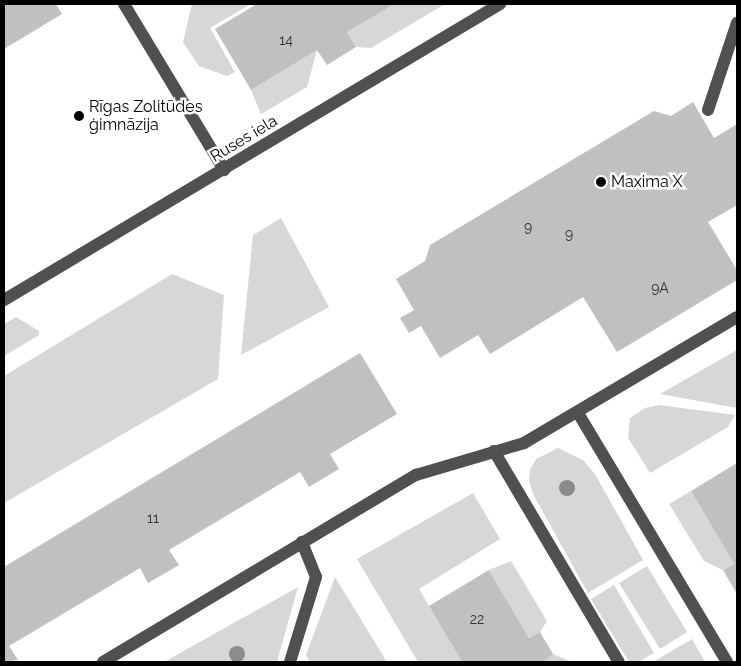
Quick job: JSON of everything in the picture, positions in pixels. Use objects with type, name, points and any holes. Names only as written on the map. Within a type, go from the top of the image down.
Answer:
[{"type":"street","points":[[124,4],[224,170]]},
{"type":"street","name":"Ruses iela","points":[[4,300],[500,4]]},
{"type":"street","points":[[708,110],[737,23]]},
{"type":"street","points":[[103,662],[416,475],[524,443],[578,413],[737,317]]},
{"type":"street","points":[[578,413],[727,662]]},
{"type":"street","points":[[494,451],[619,662]]},
{"type":"street","points":[[290,662],[316,577],[302,542]]},
{"type":"shaded area","points":[[192,4],[251,4],[210,28],[235,72],[227,76],[199,66],[183,42]]},
{"type":"shaded area","points":[[395,4],[445,4],[371,48],[356,47],[347,32]]},
{"type":"shaded area","points":[[317,50],[307,87],[261,114],[251,90]]},
{"type":"shaded area","points":[[281,218],[329,307],[241,355],[253,235]]},
{"type":"shaded area","points":[[172,274],[224,295],[218,379],[4,503],[4,376]]},
{"type":"shaded area","points":[[16,317],[39,331],[39,335],[4,356],[4,324]]},
{"type":"shaded area","points":[[737,350],[737,408],[660,394]]},
{"type":"shaded area","points":[[659,405],[735,415],[728,427],[650,473],[628,438],[630,418],[645,408]]},
{"type":"shaded area","points":[[558,448],[583,460],[595,474],[643,560],[588,593],[534,496],[529,482],[530,470],[536,459]]},
{"type":"shaded area","points":[[691,491],[734,564],[723,570],[704,561],[669,504]]},
{"type":"shaded area","points":[[473,493],[500,539],[419,589],[462,662],[418,662],[357,559]]},
{"type":"shaded area","points":[[511,561],[547,621],[540,632],[529,638],[489,570]]},
{"type":"shaded area","points":[[647,566],[687,632],[660,649],[619,583]]},
{"type":"shaded area","points":[[335,577],[387,662],[310,662],[306,655]]},
{"type":"shaded area","points":[[614,585],[654,653],[638,662],[629,662],[591,599]]},
{"type":"shaded area","points":[[298,587],[277,662],[164,662]]},
{"type":"shaded area","points":[[692,639],[705,662],[653,662]]},
{"type":"shaded area","points":[[553,654],[572,662],[544,662]]},
{"type":"building","points":[[4,4],[56,4],[62,14],[4,49]]},
{"type":"building","points":[[257,4],[395,4],[347,32],[356,47],[327,65],[317,50],[251,90],[215,29]]},
{"type":"building","points":[[693,102],[714,138],[737,124],[737,205],[708,222],[737,270],[737,280],[617,352],[583,297],[490,354],[478,335],[440,358],[421,326],[409,333],[400,318],[414,310],[396,279],[425,261],[430,245],[654,111],[671,116]]},
{"type":"building","points":[[360,353],[397,414],[330,454],[339,469],[309,487],[300,472],[169,550],[179,565],[148,583],[140,568],[9,646],[18,660],[4,662],[4,567]]},
{"type":"building","points":[[737,463],[737,594],[723,570],[734,564],[691,491]]},
{"type":"building","points":[[489,570],[529,638],[540,632],[553,654],[544,662],[462,662],[429,606]]},
{"type":"place","name":"Rīgas Zolitūdes ģimnāzija","points":[[79,116]]},
{"type":"place","name":"Maxima X","points":[[601,182]]}]
